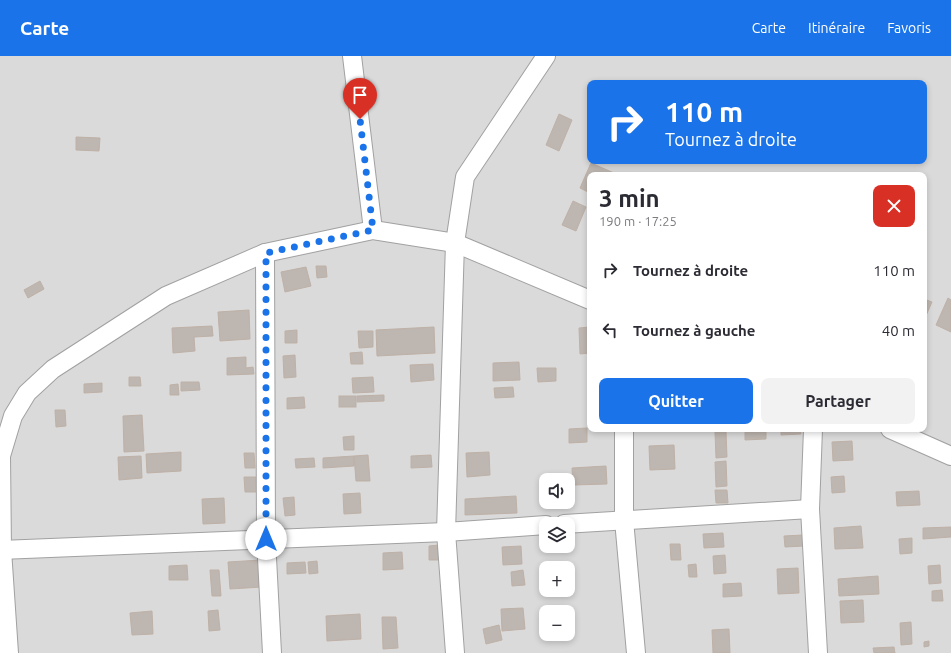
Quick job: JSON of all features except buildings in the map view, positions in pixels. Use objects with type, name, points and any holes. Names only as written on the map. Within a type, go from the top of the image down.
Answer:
[{"type":"street","points":[[352,56],[373,230]]},
{"type":"street","points":[[455,653],[446,532],[455,243],[465,177],[546,56]]},
{"type":"street","points":[[9,653],[1,550],[1,456],[13,416],[26,393],[53,369],[166,296],[266,253],[373,230],[455,243],[587,299]]},
{"type":"street","points":[[266,253],[266,539],[272,653]]},
{"type":"street","points":[[624,432],[624,520],[636,653]]},
{"type":"street","points":[[813,432],[810,509],[818,653]]},
{"type":"street","points":[[897,432],[951,456]]},
{"type":"street","points":[[575,523],[810,509]]},
{"type":"street","points":[[1,550],[446,532],[539,525]]},
{"type":"shaded area","points":[[0,56],[951,56],[951,653],[0,653]]},
{"type":"route","points":[[266,539],[266,253],[373,230],[360,119]]}]
